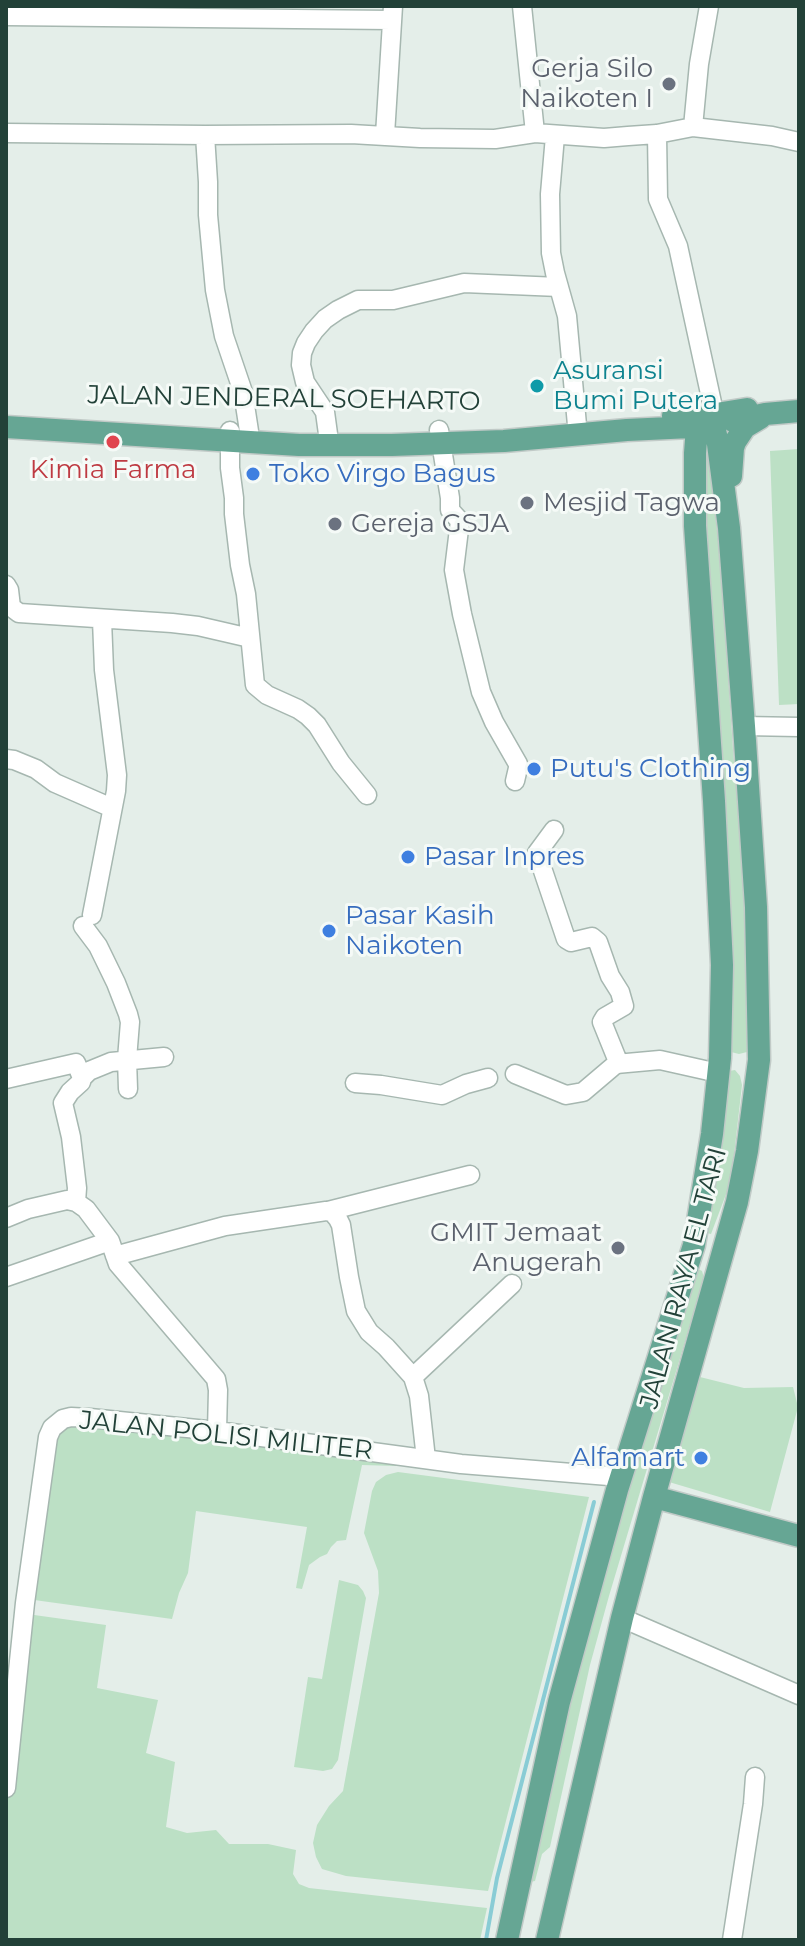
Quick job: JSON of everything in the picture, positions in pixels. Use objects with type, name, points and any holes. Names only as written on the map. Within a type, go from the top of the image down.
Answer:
[{"type":"main road","name":"JALAN JENDERAL SOEHARTO","points":[[239,436],[299,445],[440,437],[456,433],[577,425],[708,421],[799,404]]},
{"type":"main road","name":"JALAN JENDERAL SOEHARTO","points":[[759,410],[799,411]]},
{"type":"main road","points":[[729,528],[733,448],[738,436],[759,410]]},
{"type":"main road","name":"JALAN JENDERAL SOEHARTO","points":[[6,418],[60,426]]},
{"type":"main road","name":"JALAN RAYA EL TARI","points":[[507,1940],[559,1702],[621,1477],[694,1245],[712,1134],[719,1066],[722,965],[695,526],[695,453],[708,421]]},
{"type":"main road","name":"JALAN RAYA EL TARI","points":[[547,1940],[622,1618],[737,1202],[759,1060],[756,907],[729,528],[718,444],[708,421]]},
{"type":"main road","name":"JALAN JENDERAL SOEHARTO","points":[[6,427],[60,426],[239,436],[377,434],[516,441],[627,430],[668,422]]},
{"type":"main road","points":[[668,422],[684,456],[695,526]]},
{"type":"main road","points":[[719,1066],[759,1060]]},
{"type":"main road","points":[[694,1245],[724,1252]]},
{"type":"main road","points":[[654,1497],[799,1536]]},
{"type":"main road","points":[[514,1902],[552,1911]]},
{"type":"street","points":[[522,6],[535,133]]},
{"type":"street","points":[[693,127],[709,6]]},
{"type":"street","points":[[6,16],[120,11],[391,10],[385,135]]},
{"type":"street","points":[[6,133],[385,135],[495,139],[535,133],[604,138],[657,134],[693,127],[799,142]]},
{"type":"street","points":[[657,134],[658,199],[678,246],[708,421]]},
{"type":"street","points":[[205,135],[215,290],[224,336],[243,392],[234,514],[255,685],[267,695],[308,716],[367,795]]},
{"type":"street","points":[[555,136],[550,194],[551,253],[567,316],[577,425]]},
{"type":"street","points":[[328,434],[325,412],[305,382],[301,365],[306,343],[314,331],[338,310],[358,300],[393,300],[464,283],[559,287]]},
{"type":"street","points":[[440,437],[450,510],[460,521],[454,570],[462,614],[481,692],[518,764],[515,781]]},
{"type":"street","points":[[6,585],[11,607],[19,613],[198,626],[250,638]]},
{"type":"street","points":[[102,620],[104,670],[117,775],[87,920],[130,1022],[128,1089]]},
{"type":"street","points":[[744,726],[799,727]]},
{"type":"street","points":[[6,759],[36,769],[55,783],[112,808]]},
{"type":"street","points":[[554,830],[537,853],[566,939],[571,942],[592,937],[598,942],[610,976],[620,992],[624,1006],[602,1022],[619,1064]]},
{"type":"street","points":[[76,1202],[71,1137],[63,1103],[82,1078],[99,1066],[127,1056],[164,1057]]},
{"type":"street","points":[[515,1074],[566,1095],[583,1092],[616,1064],[660,1060],[719,1066]]},
{"type":"street","points":[[6,1079],[72,1063],[76,1063],[82,1078]]},
{"type":"street","points":[[355,1083],[442,1095],[488,1078]]},
{"type":"street","points":[[6,1277],[93,1248],[112,1249],[225,1226],[328,1211],[470,1175]]},
{"type":"street","points":[[6,1218],[67,1200],[86,1209],[118,1264],[216,1379],[217,1431]]},
{"type":"street","points":[[328,1211],[335,1214],[341,1225],[356,1311],[369,1332],[413,1377],[419,1396],[426,1459]]},
{"type":"street","points":[[413,1377],[512,1284]]},
{"type":"street","name":"JALAN POLISI MILITER","points":[[6,1788],[25,1603],[48,1437],[58,1422],[71,1417],[217,1431],[461,1464],[621,1477]]},
{"type":"street","points":[[622,1618],[799,1695]]},
{"type":"street","points":[[732,1940],[755,1777]]},
{"type":"green space","points":[[700,449],[706,449],[708,458],[720,555],[746,906],[750,1044],[747,1052],[739,1054],[731,1052],[727,1044]]},
{"type":"green space","points":[[799,449],[799,704],[779,705],[770,451]]},
{"type":"green space","points":[[735,1070],[742,1085],[731,1181],[711,1234],[698,1231],[729,1071]]},
{"type":"green space","points":[[698,1269],[704,1278],[590,1665],[550,1847],[542,1854],[535,1881],[530,1882],[565,1691]]},
{"type":"green space","points":[[700,1377],[744,1388],[793,1387],[798,1407],[770,1512],[669,1482]]},
{"type":"green space","points":[[89,1425],[397,1461],[396,1466],[362,1465],[346,1540],[337,1541],[327,1554],[309,1565],[302,1589],[296,1588],[307,1527],[196,1511],[188,1573],[172,1619],[27,1599],[46,1444],[60,1426]]},
{"type":"green space","points":[[398,1472],[589,1497],[488,1891],[346,1876],[322,1869],[316,1857],[313,1843],[317,1825],[343,1791],[379,1593],[378,1571],[364,1533],[372,1491],[376,1482]]},
{"type":"green space","points":[[339,1580],[358,1585],[366,1598],[338,1760],[332,1769],[323,1771],[294,1767],[308,1677],[322,1679]]},
{"type":"green space","points":[[27,1614],[106,1625],[97,1688],[158,1700],[146,1753],[175,1762],[166,1827],[187,1833],[216,1830],[229,1844],[268,1844],[296,1850],[293,1874],[299,1884],[309,1888],[487,1908],[480,1940],[6,1940],[6,1807]]},
{"type":"waterway","points":[[486,1940],[497,1878],[594,1502]]},
{"type":"place","name":"Gerja Silo Naikoten I","points":[[669,84]]},
{"type":"place","name":"Asuransi Bumi Putera","points":[[537,386]]},
{"type":"place","name":"Kimia Farma","points":[[113,442]]},
{"type":"place","name":"Toko Virgo Bagus","points":[[253,474]]},
{"type":"place","name":"Mesjid Tagwa","points":[[527,503]]},
{"type":"place","name":"Gereja GSJA","points":[[335,524]]},
{"type":"place","name":"Putu's Clothing","points":[[534,769]]},
{"type":"place","name":"Pasar Inpres","points":[[408,857]]},
{"type":"place","name":"Pasar Kasih Naikoten","points":[[329,931]]},
{"type":"place","name":"GMIT Jemaat Anugerah","points":[[618,1248]]},
{"type":"place","name":"Alfamart","points":[[701,1458]]}]
